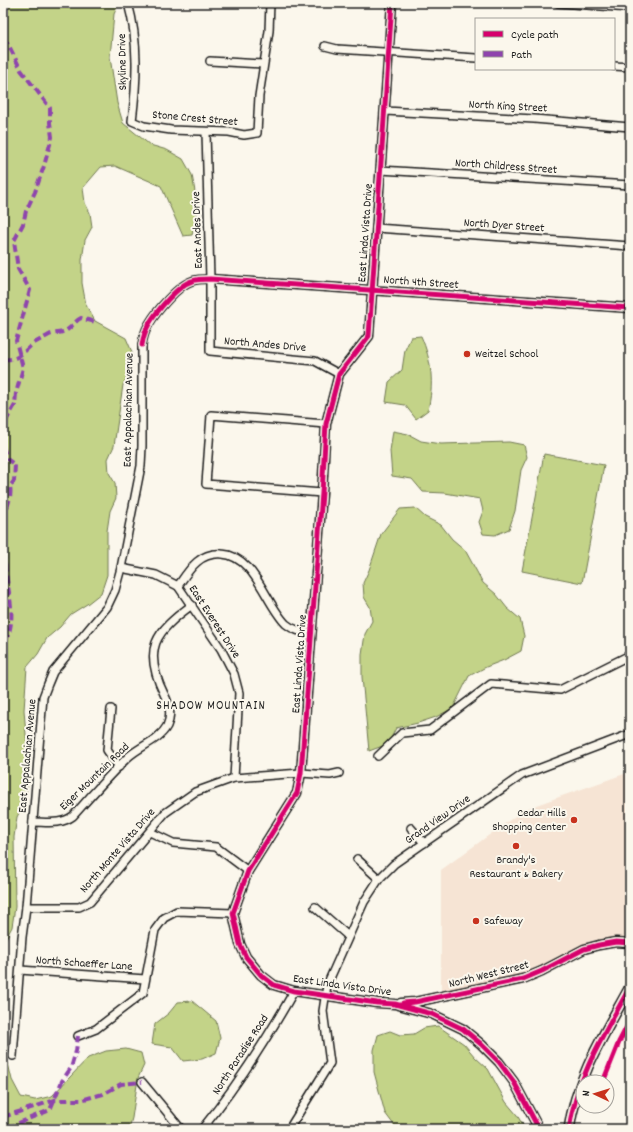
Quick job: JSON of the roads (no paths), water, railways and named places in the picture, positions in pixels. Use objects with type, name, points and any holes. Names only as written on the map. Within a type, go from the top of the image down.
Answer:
[{"type":"main road","points":[[569,1129],[576,1095],[590,1059],[630,988]]},
{"type":"street","name":"Skyline Drive","points":[[128,3],[134,27],[136,57],[136,84],[132,121]]},
{"type":"street","points":[[210,60],[263,64],[268,31],[270,3]]},
{"type":"street","name":"East Linda Vista Drive","points":[[392,3],[369,336],[339,374],[326,424],[301,773],[297,793],[248,871],[232,913],[240,944],[246,957],[261,976],[274,985],[294,991],[325,994],[377,1003],[395,1004],[432,1014],[463,1029],[499,1062],[514,1082],[539,1129]]},
{"type":"street","points":[[558,3],[630,8]]},
{"type":"street","points":[[325,46],[337,49],[475,58]]},
{"type":"street","name":"Stone Crest Street","points":[[132,121],[144,126],[171,130],[229,132],[244,135],[257,133],[259,96],[263,64]]},
{"type":"street","points":[[615,66],[630,67]]},
{"type":"street","name":"North King Street","points":[[385,111],[534,119],[630,127]]},
{"type":"street","name":"East Andes Drive","points":[[206,132],[210,279],[210,351]]},
{"type":"street","name":"North Childress Street","points":[[380,170],[630,185]]},
{"type":"street","name":"North Dyer Street","points":[[376,228],[630,246]]},
{"type":"street","name":"North 4th Street","points":[[210,279],[630,308]]},
{"type":"street","name":"East Appalachian Avenue","points":[[13,1056],[22,937],[26,907],[44,697],[53,672],[107,607],[115,590],[121,568],[141,466],[142,345],[144,334],[148,325],[182,286],[192,280],[210,279]]},
{"type":"street","name":"North Andes Drive","points":[[210,351],[315,361],[339,374]]},
{"type":"street","points":[[322,493],[206,484],[211,415],[326,424]]},
{"type":"street","points":[[178,586],[190,568],[203,557],[217,553],[232,556],[240,559],[248,566],[286,624],[292,628],[312,634]]},
{"type":"street","name":"East Everest Drive","points":[[121,568],[156,575],[178,586],[221,649],[238,684],[239,693],[234,778]]},
{"type":"street","name":"Eiger Mountain Road","points":[[33,822],[60,822],[68,820],[128,757],[139,748],[162,734],[168,724],[170,713],[167,701],[155,671],[153,660],[154,650],[163,629],[192,605]]},
{"type":"street","points":[[378,756],[402,733],[430,730],[491,684],[560,690],[630,655]]},
{"type":"street","points":[[111,709],[107,750],[119,767]]},
{"type":"street","name":"Grand View Drive","points":[[289,1129],[330,1063],[323,1011],[327,985],[368,893],[378,879],[394,864],[522,775],[630,734]]},
{"type":"street","name":"North Monte Vista Drive","points":[[26,907],[79,907],[90,902],[150,832],[165,812],[195,792],[234,778],[301,773],[330,775],[339,773]]},
{"type":"street","points":[[411,828],[424,843]]},
{"type":"street","points":[[150,832],[173,844],[216,847],[248,871]]},
{"type":"street","points":[[357,859],[378,879]]},
{"type":"street","points":[[315,907],[348,936]]},
{"type":"street","points":[[78,1036],[96,1029],[143,994],[155,930],[164,918],[177,911],[232,913]]},
{"type":"street","name":"North West Street","points":[[395,1004],[415,1002],[523,979],[542,971],[584,949],[616,942],[630,943]]},
{"type":"street","name":"North Schaeffer Lane","points":[[20,970],[145,979]]},
{"type":"street","name":"North Paradise Road","points":[[202,1129],[222,1105],[246,1070],[294,991]]},
{"type":"street","points":[[142,1082],[180,1129]]},
{"type":"place","name":"Weitzel School","points":[[467,354]]},
{"type":"place","name":"Cedar Hills Shopping Center","points":[[574,820]]},
{"type":"place","name":"Brandy's Restaurant & Bakery","points":[[516,846]]},
{"type":"place","name":"Safeway","points":[[476,921]]},
{"type":"district","name":"SHADOW MOUNTAIN","points":[[211,706]]}]
